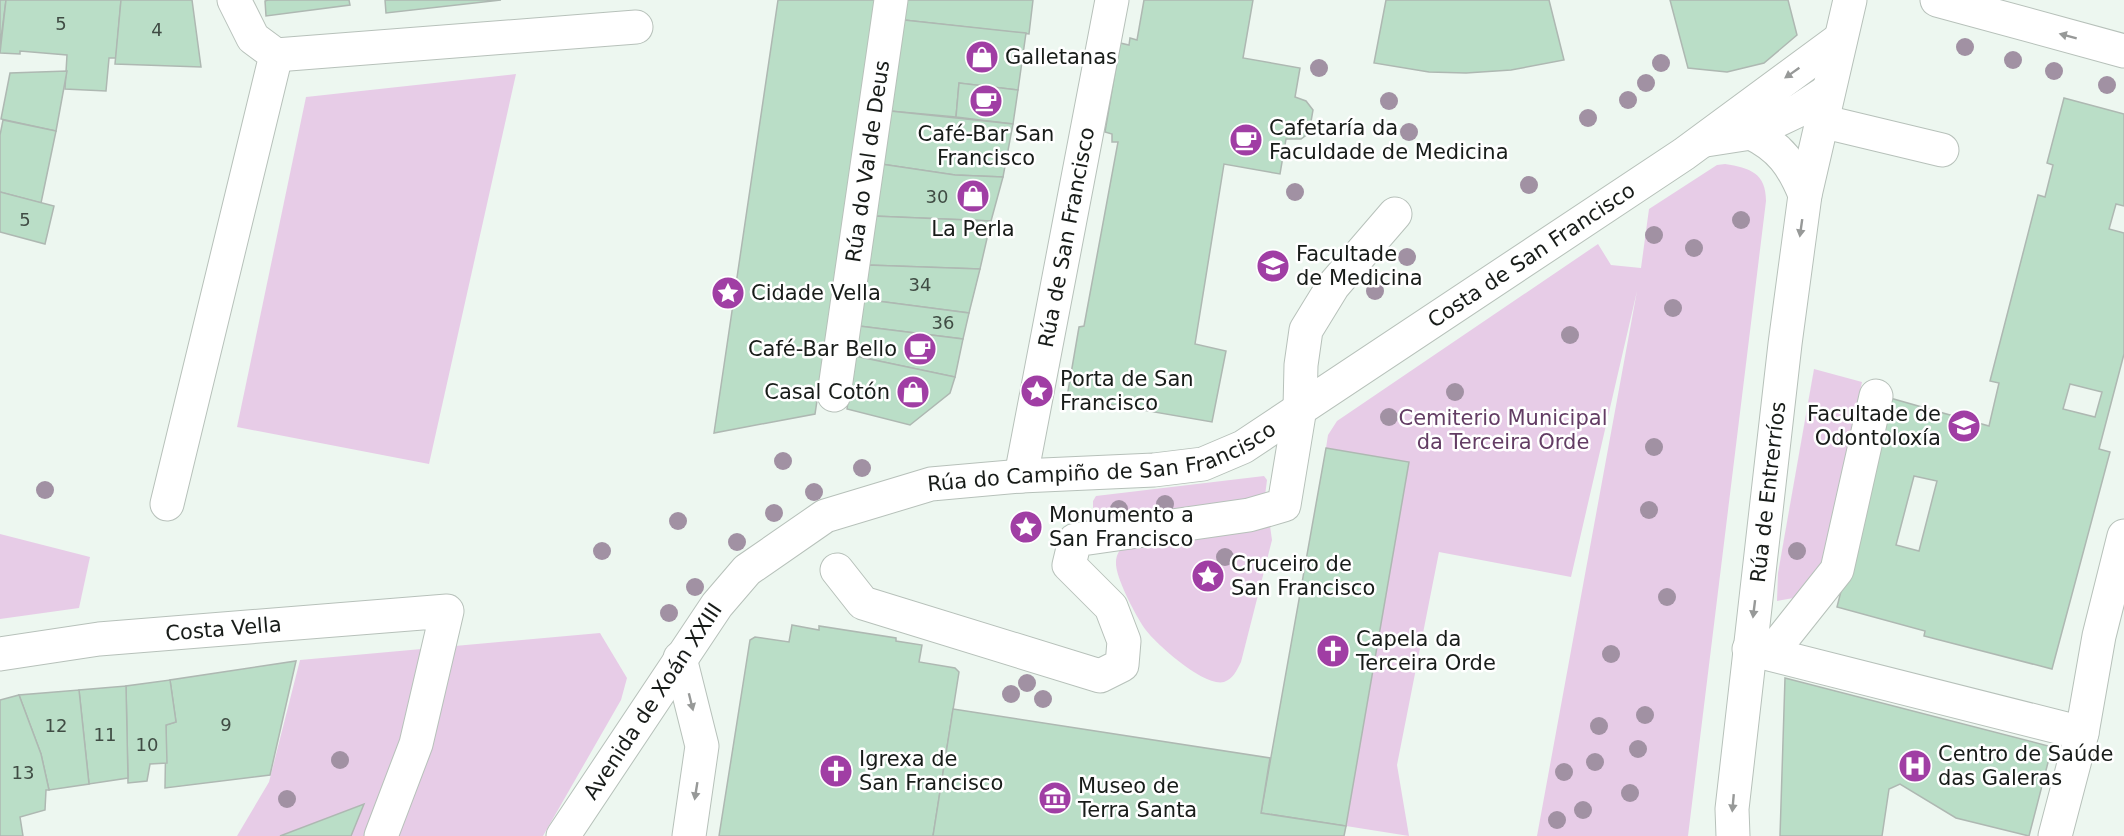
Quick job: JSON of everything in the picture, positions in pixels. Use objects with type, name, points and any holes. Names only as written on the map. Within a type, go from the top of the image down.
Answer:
[{"type":"street","points":[[234,0],[253,38],[276,55],[636,27]]},
{"type":"street","name":"Rúa do Val de Deus","points":[[834,395],[891,0]]},
{"type":"street","name":"Rúa de San Francisco","points":[[1021,476],[1112,0]]},
{"type":"street","name":"Rúa de Entrerríos","points":[[1733,836],[1732,809],[1760,651],[1785,344],[1805,195],[1850,0]]},
{"type":"street","points":[[1937,0],[2124,51]]},
{"type":"street","name":"Costa de San Francisco","points":[[1361,367],[1702,141],[1840,39]]},
{"type":"street","points":[[167,504],[276,55]]},
{"type":"street","name":"Costa de San Francisco","points":[[1702,141],[1751,133],[1798,110],[1821,120]]},
{"type":"street","points":[[1821,120],[1942,150]]},
{"type":"street","points":[[1751,133],[1780,151],[1797,174],[1805,195]]},
{"type":"street","points":[[837,570],[863,603],[1100,676],[1122,665],[1124,641],[1111,607],[1069,565],[1075,540],[1249,514],[1284,506],[1299,408],[1301,365],[1306,330],[1333,286],[1395,214]]},
{"type":"street","name":"Rúa do Campiño de San Francisco","points":[[747,570],[825,516],[931,484],[1021,476],[1155,470],[1203,464],[1243,447],[1361,367]]},
{"type":"street","points":[[1876,396],[1837,570],[1760,651],[2082,733]]},
{"type":"street","points":[[2055,836],[2082,733],[2112,639],[2124,536]]},
{"type":"street","name":"Avenida de Xoán XXIII","points":[[563,836],[717,604],[747,570]]},
{"type":"street","name":"Costa Vella","points":[[0,654],[99,639],[447,611],[416,744],[381,836]]},
{"type":"street","points":[[680,658],[702,746],[689,836]]},
{"type":"green space","points":[[516,74],[429,464],[237,427],[306,97]]},
{"type":"green space","name":"Cemiterio Municipal da Terceira Orde","points":[[1725,164],[1749,170],[1760,178],[1766,201],[1688,836],[1537,836],[1637,291],[1571,577],[1439,552],[1397,765],[1409,836],[1346,826],[1409,462],[1326,448],[1328,435],[1337,421],[1598,244],[1611,265],[1641,268],[1649,209],[1717,165]]},
{"type":"green space","points":[[1814,369],[1862,382],[1820,577],[1805,596],[1777,601],[1778,573]]},
{"type":"green space","points":[[1264,476],[1267,480],[1264,504],[1093,522],[1093,501],[1096,496]]},
{"type":"green space","points":[[1270,526],[1272,540],[1241,662],[1230,679],[1215,682],[1193,672],[1170,654],[1145,629],[1122,586],[1117,569],[1117,555],[1123,545]]},
{"type":"green space","points":[[0,534],[90,557],[79,608],[0,619]]},
{"type":"green space","points":[[600,633],[627,678],[621,700],[543,836],[237,836],[269,782],[300,660]]},
{"type":"building","points":[[0,0],[6,0],[0,46]]},
{"type":"building","points":[[6,0],[121,0],[116,58],[109,58],[106,91],[65,89],[67,55],[20,51],[20,54],[0,53]]},
{"type":"building","points":[[121,0],[192,0],[201,67],[115,64]]},
{"type":"building","points":[[349,0],[350,5],[266,16],[265,1]]},
{"type":"building","points":[[385,0],[501,0],[386,13]]},
{"type":"building","points":[[778,0],[876,0],[815,414],[714,433]]},
{"type":"building","points":[[907,0],[1033,0],[1029,34],[904,20]]},
{"type":"building","points":[[1144,0],[1253,0],[1243,58],[1300,68],[1295,97],[1306,101],[1313,110],[1309,133],[1301,139],[1286,139],[1280,174],[1224,164],[1195,344],[1226,351],[1212,422],[1067,397],[1079,327],[1084,326],[1118,142],[1112,142],[1112,134],[1105,132],[1120,43],[1129,45],[1130,38],[1137,40]]},
{"type":"building","points":[[1386,0],[1549,0],[1564,60],[1511,70],[1466,73],[1429,72],[1374,63]]},
{"type":"building","points":[[1670,0],[1788,0],[1797,35],[1764,63],[1727,72],[1688,68]]},
{"type":"building","points":[[904,20],[1026,33],[1018,90],[959,83],[956,117],[890,111]]},
{"type":"building","points":[[67,71],[56,131],[1,119],[10,73]]},
{"type":"building","points":[[959,83],[1018,90],[1013,124],[956,117]]},
{"type":"building","points":[[2064,98],[2124,114],[2124,206],[2116,204],[2109,229],[2124,233],[2124,354],[2099,449],[2110,452],[2052,669],[1924,636],[1925,631],[1837,607],[1890,398],[1989,426],[1999,383],[1990,381],[2038,195],[2045,197],[2053,165],[2047,163]],"holes":[[[2070,384],[2102,392],[2095,417],[2063,409]],[[1914,476],[1937,481],[1919,551],[1896,545]]]},
{"type":"building","points":[[890,111],[1013,124],[1003,177],[955,175],[881,164]]},
{"type":"building","points":[[3,120],[56,131],[41,203],[0,192],[0,135]]},
{"type":"building","points":[[881,164],[955,175],[1003,177],[991,221],[873,216]]},
{"type":"building","points":[[0,192],[54,206],[45,244],[0,232]]},
{"type":"building","points":[[873,216],[991,221],[980,269],[867,265]]},
{"type":"building","points":[[867,265],[980,269],[969,313],[862,299]]},
{"type":"building","points":[[862,299],[969,313],[963,339],[859,326]]},
{"type":"building","points":[[859,326],[963,339],[955,377],[855,356]]},
{"type":"building","points":[[855,356],[955,377],[950,393],[910,425],[847,409]]},
{"type":"building","name":"Capela da Terceira Orde","points":[[1326,448],[1409,462],[1346,826],[1261,813]]},
{"type":"building","name":"Igrexa de San Francisco","points":[[792,625],[819,630],[819,626],[896,638],[896,641],[922,645],[919,662],[955,668],[959,672],[933,836],[719,836],[750,640],[755,637],[789,642]]},
{"type":"building","points":[[296,661],[270,775],[165,788],[166,725],[176,722],[170,680]]},
{"type":"building","name":"Centro de Saúde das Galeras","points":[[1785,678],[2052,747],[2029,836],[1956,818],[1900,784],[1889,789],[1882,836],[1780,836]]},
{"type":"building","points":[[170,680],[176,722],[166,725],[167,763],[150,764],[147,781],[128,783],[126,686]]},
{"type":"building","points":[[126,686],[128,778],[89,784],[79,690]]},
{"type":"building","points":[[79,690],[89,784],[49,790],[41,754],[19,695]]},
{"type":"building","points":[[19,695],[41,754],[49,790],[46,790],[45,810],[20,817],[23,836],[0,836],[0,700]]},
{"type":"building","points":[[953,709],[1270,758],[1261,813],[1346,826],[1344,836],[933,836]]},
{"type":"building","points":[[364,804],[351,836],[280,836]]},
{"type":"place","name":"Galletanas","points":[[982,57]]},
{"type":"place","name":"Café-Bar San Francisco","points":[[986,101]]},
{"type":"place","name":"Cafetaría da Faculdade de Medicina","points":[[1246,140]]},
{"type":"place","name":"La Perla","points":[[973,196]]},
{"type":"place","name":"Facultade de Medicina","points":[[1273,266]]},
{"type":"place","name":"Cidade Vella","points":[[728,293]]},
{"type":"place","name":"Café-Bar Bello","points":[[920,349]]},
{"type":"place","name":"Porta de San Francisco","points":[[1037,391]]},
{"type":"place","name":"Casal Cotón","points":[[913,392]]},
{"type":"place","name":"Facultade de Odontoloxía","points":[[1964,426]]},
{"type":"place","name":"Monumento a San Francisco","points":[[1026,527]]},
{"type":"place","name":"Cruceiro de San Francisco","points":[[1208,576]]},
{"type":"place","name":"Capela da Terceira Orde","points":[[1333,651]]},
{"type":"place","name":"Centro de Saúde das Galeras","points":[[1915,766]]},
{"type":"place","name":"Igrexa de San Francisco","points":[[836,771]]},
{"type":"place","name":"Museo de Terra Santa","points":[[1055,798]]}]
